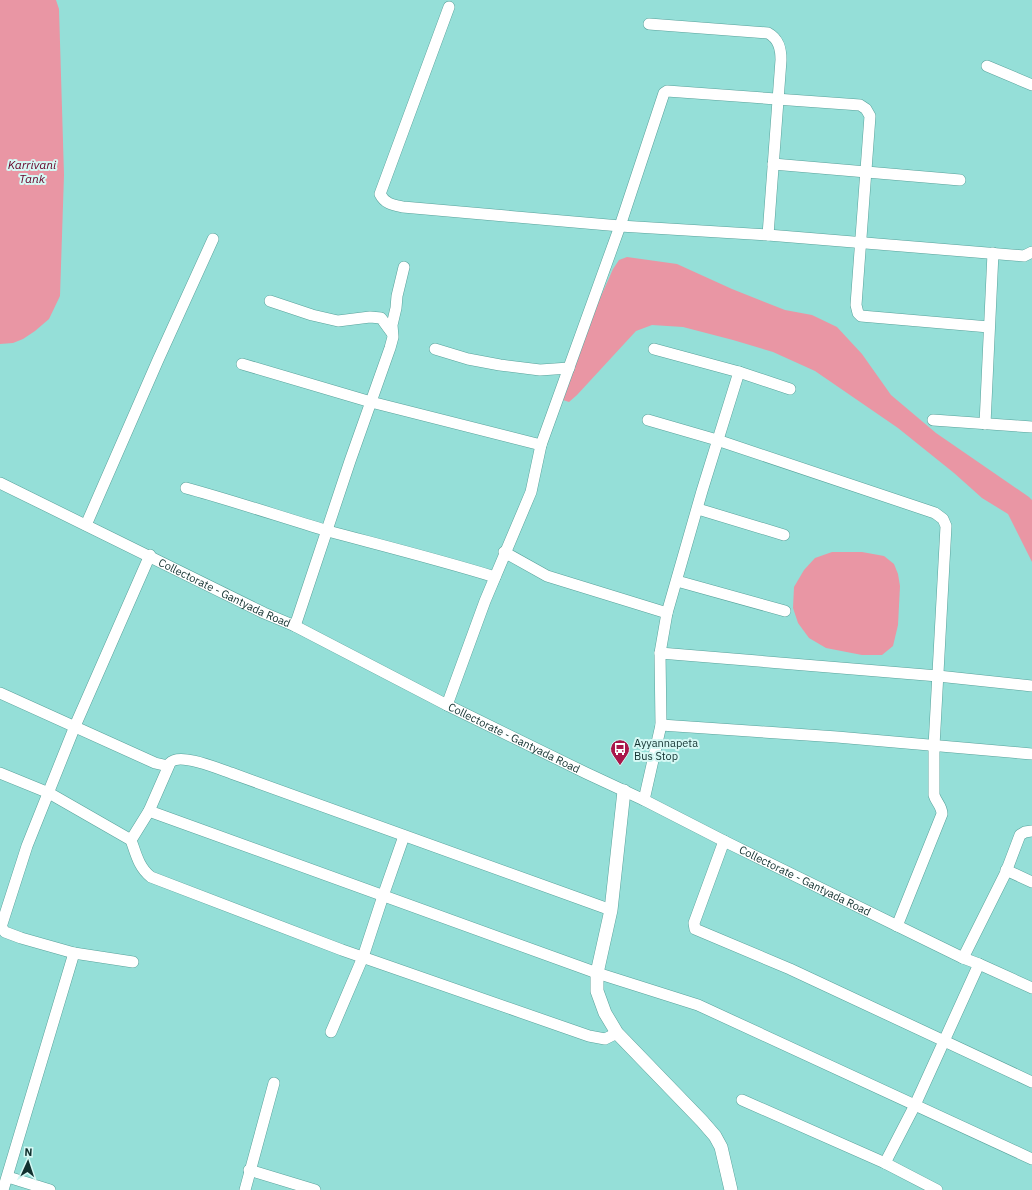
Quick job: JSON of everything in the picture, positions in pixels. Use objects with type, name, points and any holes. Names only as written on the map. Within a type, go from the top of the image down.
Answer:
[{"type":"main road","points":[[624,791],[611,910],[597,974],[597,991],[604,1013],[617,1033],[715,1136],[721,1147],[731,1190]]},
{"type":"street","points":[[449,7],[380,194],[382,199],[388,204],[403,207],[620,226],[768,235],[1024,256],[1032,252]]},
{"type":"street","points":[[649,24],[768,33],[772,35],[778,43],[781,51],[768,235]]},
{"type":"street","points":[[987,66],[1032,85]]},
{"type":"street","points":[[447,705],[504,552],[531,492],[541,445],[620,226],[664,94],[667,90],[860,105],[866,109],[870,116],[856,305],[858,313],[861,316],[989,328]]},
{"type":"street","points":[[773,164],[960,180]]},
{"type":"street","points":[[86,525],[213,239]]},
{"type":"street","points":[[985,424],[993,253]]},
{"type":"street","points":[[295,626],[326,530],[390,348],[392,325],[404,266]]},
{"type":"street","points":[[270,301],[338,322],[370,317],[381,318],[392,333]]},
{"type":"street","points":[[435,349],[468,359],[500,365],[540,370],[569,368]]},
{"type":"street","points":[[654,349],[739,372],[790,389]]},
{"type":"street","points":[[242,364],[371,402],[541,445]]},
{"type":"street","points":[[644,800],[661,725],[660,653],[667,612],[717,440],[739,372]]},
{"type":"street","points":[[648,420],[717,440],[936,513],[943,519],[946,526],[934,746],[934,795],[941,806],[942,814],[897,926]]},
{"type":"street","points":[[933,420],[1032,427]]},
{"type":"street","name":"Collectorate - Gantyada Road","points":[[0,483],[295,626],[447,705],[644,800],[897,926],[963,958],[1032,988]]},
{"type":"street","points":[[186,488],[326,530],[495,577]]},
{"type":"street","points":[[698,509],[784,535]]},
{"type":"street","points":[[504,552],[547,576],[667,612]]},
{"type":"street","points":[[133,962],[74,953],[5,932],[1,927],[27,846],[75,726],[150,555]]},
{"type":"street","points":[[677,581],[785,611]]},
{"type":"street","points":[[660,653],[938,676],[1032,686]]},
{"type":"street","points":[[0,693],[155,762],[168,766]]},
{"type":"street","points":[[661,725],[837,737],[1032,754]]},
{"type":"street","points":[[131,840],[149,811],[168,766],[172,761],[178,759],[188,760],[231,773],[611,910]]},
{"type":"street","points":[[0,773],[49,793],[131,840],[140,865],[146,874],[151,877],[342,950],[588,1036],[604,1039],[617,1033]]},
{"type":"street","points":[[149,811],[597,974],[698,1005],[916,1104],[1032,1159]]},
{"type":"street","points":[[963,958],[1006,870],[1020,835],[1025,832],[1032,831]]},
{"type":"street","points":[[331,1032],[363,957],[404,836]]},
{"type":"street","points":[[724,841],[694,923],[695,929],[790,969],[945,1040],[1032,1082]]},
{"type":"street","points":[[1006,870],[1032,882]]},
{"type":"street","points":[[3,1190],[74,953]]},
{"type":"street","points":[[885,1163],[916,1104],[979,964]]},
{"type":"street","points":[[245,1190],[274,1083]]},
{"type":"street","points":[[742,1100],[885,1163],[937,1190]]},
{"type":"street","points":[[250,1170],[315,1190]]},
{"type":"street","points":[[8,1177],[50,1190]]},
{"type":"water","name":"Karrivani Tank","points":[[0,0],[56,0],[59,9],[64,175],[60,296],[49,319],[35,331],[23,339],[13,343],[0,344]]},
{"type":"water","points":[[627,257],[677,264],[732,289],[785,310],[812,315],[837,327],[862,354],[891,395],[936,433],[1032,500],[1032,562],[1008,514],[982,498],[954,473],[898,428],[815,371],[773,352],[683,327],[652,325],[636,331],[577,395],[569,402],[563,400],[590,321],[613,269],[619,260]]},
{"type":"water","points":[[832,552],[862,552],[884,556],[894,564],[898,574],[900,586],[898,625],[893,646],[882,655],[862,655],[826,648],[809,638],[798,623],[793,608],[794,587],[804,570],[815,558]]},
{"type":"place","name":"Ayyannapeta Bus Stop","points":[[620,766]]}]
